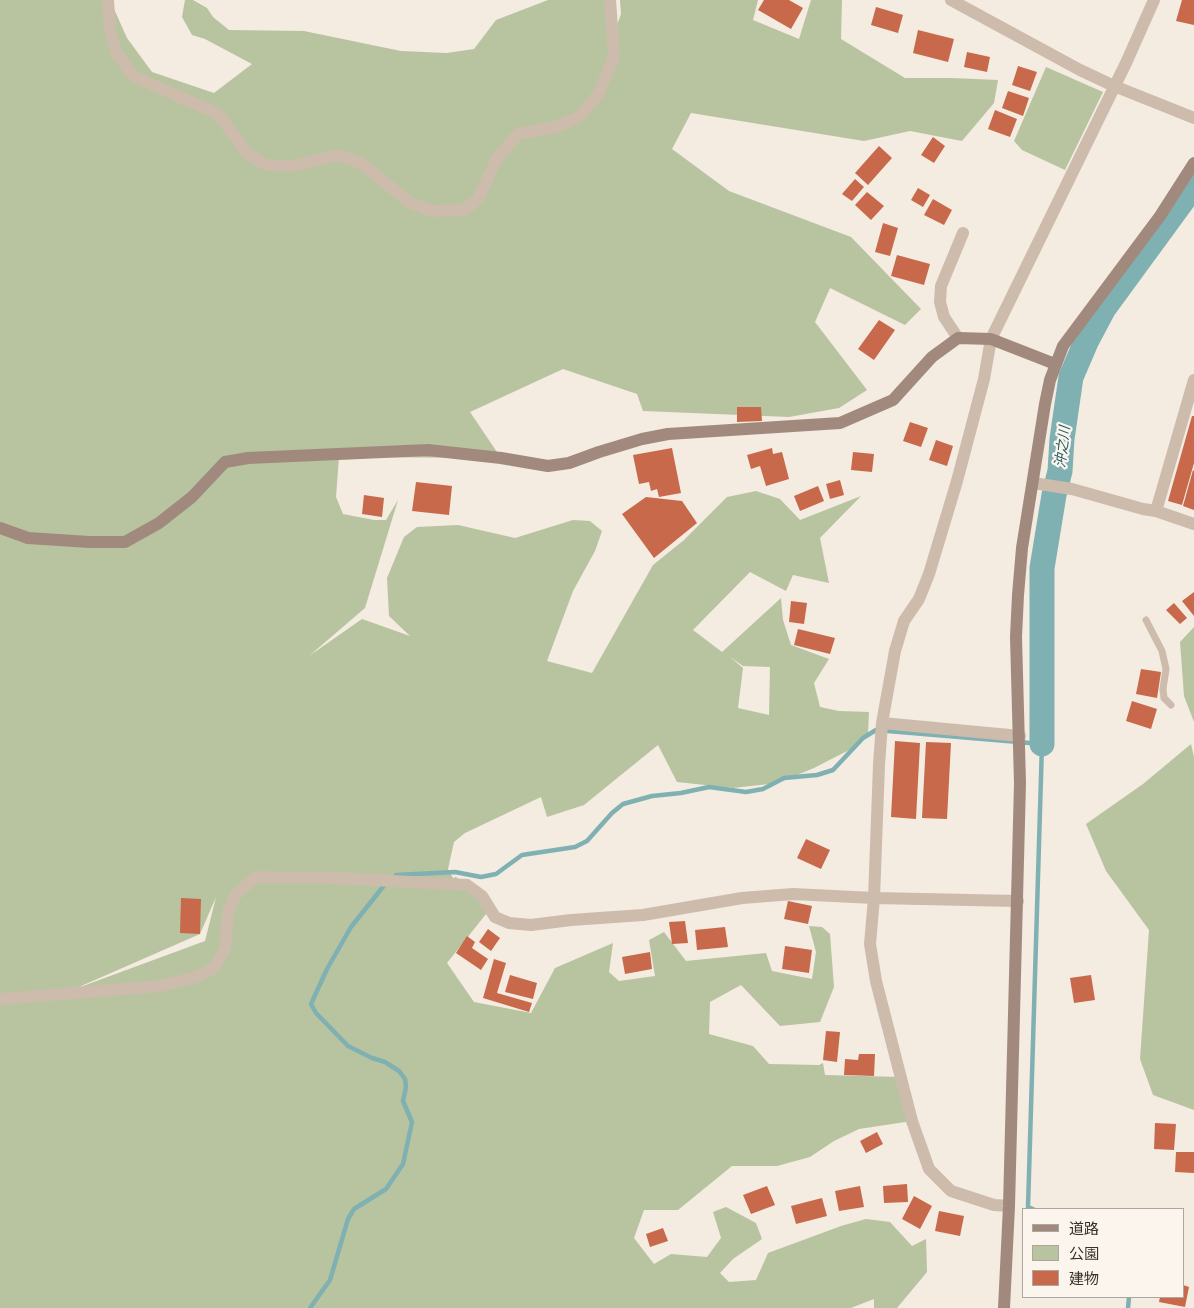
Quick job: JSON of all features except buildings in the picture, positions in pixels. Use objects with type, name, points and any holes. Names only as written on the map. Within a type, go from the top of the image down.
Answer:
[{"type":"street","points":[[108,0],[110,30],[116,52],[133,76],[218,114],[248,154],[266,165],[292,166],[338,155],[361,163],[409,202],[432,211],[464,210],[478,199],[497,158],[518,134],[556,127],[579,117],[599,93],[614,56],[610,0]]},
{"type":"street","points":[[951,0],[1080,70],[1114,86],[1194,118]]},
{"type":"street","points":[[1010,1206],[994,1205],[951,1192],[929,1170],[912,1122],[876,981],[870,944],[874,898],[882,723],[904,621],[919,599],[929,574],[957,481],[961,460],[984,379],[991,339],[1126,63],[1154,0]]},
{"type":"street","points":[[1004,1308],[1010,1206],[1018,901],[1020,736],[1016,637],[1022,548],[1045,404],[1055,364],[1063,346],[1119,268],[1160,216],[1194,164]]},
{"type":"street","points":[[958,338],[944,317],[940,302],[941,286],[963,233]]},
{"type":"street","points":[[0,528],[28,538],[125,542],[159,523],[192,497],[225,462],[248,458],[428,450],[501,458],[548,466],[569,464],[599,452],[668,434],[840,422],[893,400],[932,356],[958,338],[991,339],[1055,364]]},
{"type":"street","points":[[1156,511],[1194,380]]},
{"type":"street","points":[[1033,483],[1072,489],[1156,511],[1194,524]]},
{"type":"street","points":[[882,723],[1020,736]]},
{"type":"street","points":[[0,999],[160,986],[194,978],[213,969],[225,949],[228,912],[235,896],[255,877],[336,878],[468,885],[482,896],[495,917],[509,923],[531,925],[643,915],[742,898],[786,894],[1018,901]]},
{"type":"lane","points":[[1146,620],[1162,650],[1166,669],[1163,689],[1164,698],[1171,705]]},
{"type":"green space","points":[[0,0],[110,0],[127,38],[152,72],[214,93],[252,64],[205,39],[192,35],[182,17],[185,0],[193,0],[207,8],[213,17],[229,30],[304,31],[401,51],[447,53],[474,49],[496,20],[548,0],[609,0],[613,36],[621,14],[620,0],[758,0],[753,20],[799,39],[811,0],[842,0],[841,39],[905,78],[998,80],[994,103],[962,141],[910,131],[864,141],[691,113],[672,149],[729,191],[851,237],[921,309],[905,325],[830,288],[815,322],[867,390],[839,408],[789,417],[643,411],[637,394],[563,369],[470,412],[501,458],[339,457],[336,497],[343,514],[374,520],[386,520],[398,500],[365,608],[309,656],[362,619],[410,636],[389,616],[387,578],[404,537],[417,527],[458,525],[515,538],[573,520],[590,521],[602,531],[595,551],[573,591],[547,661],[592,673],[653,565],[684,540],[727,497],[756,491],[780,499],[800,520],[861,496],[820,538],[829,583],[793,575],[786,591],[750,572],[693,630],[722,652],[781,598],[783,620],[791,645],[829,659],[814,683],[820,707],[839,711],[869,712],[868,733],[851,749],[814,768],[778,783],[733,788],[677,782],[658,745],[584,805],[547,817],[541,797],[465,833],[454,842],[448,869],[453,878],[456,877],[490,909],[447,963],[474,1002],[531,1013],[555,968],[613,943],[609,972],[619,981],[655,976],[649,940],[664,932],[686,961],[766,953],[772,971],[812,979],[816,952],[809,926],[822,927],[830,934],[834,987],[820,1022],[780,1026],[741,985],[710,1002],[709,1034],[753,1046],[769,1064],[819,1065],[823,1063],[825,1075],[901,1077],[912,1121],[859,1129],[834,1141],[810,1157],[777,1166],[732,1166],[678,1210],[644,1210],[634,1238],[654,1264],[671,1254],[707,1257],[721,1238],[713,1212],[726,1207],[756,1223],[762,1239],[733,1259],[720,1273],[729,1282],[756,1280],[768,1253],[841,1226],[866,1219],[890,1222],[912,1246],[926,1239],[927,1272],[897,1308],[874,1308],[874,1299],[851,1308],[0,1308]],"holes":[[[730,657],[743,666],[770,667],[769,715],[738,708],[743,668]],[[216,897],[205,941],[72,990],[200,934]]]},
{"type":"green space","points":[[1046,67],[1103,92],[1065,170],[1022,150],[1014,141]]},
{"type":"green space","points":[[1194,627],[1194,722],[1184,696],[1180,642]]},
{"type":"green space","points":[[1191,744],[1194,757],[1194,1110],[1153,1095],[1140,1059],[1149,930],[1106,871],[1086,824],[1143,784]]},
{"type":"waterway","name":"沖之川","points":[[1042,744],[1042,568],[1054,495],[1060,471],[1062,439],[1071,377],[1086,342],[1104,308],[1194,185]]},
{"type":"waterway","points":[[396,875],[455,872],[481,877],[496,874],[522,855],[575,847],[587,841],[612,813],[623,804],[652,796],[681,793],[709,787],[746,792],[763,789],[784,778],[817,775],[833,770],[863,738],[876,730],[1042,744],[1028,1207],[1030,1208]]},
{"type":"waterway","points":[[310,1308],[330,1280],[348,1219],[354,1209],[386,1189],[403,1164],[412,1122],[403,1101],[406,1087],[405,1079],[399,1071],[385,1062],[348,1046],[316,1013],[311,1004],[327,969],[351,927],[386,883]]},
{"type":"waterway","points":[[1128,1308],[1129,1298]]}]
